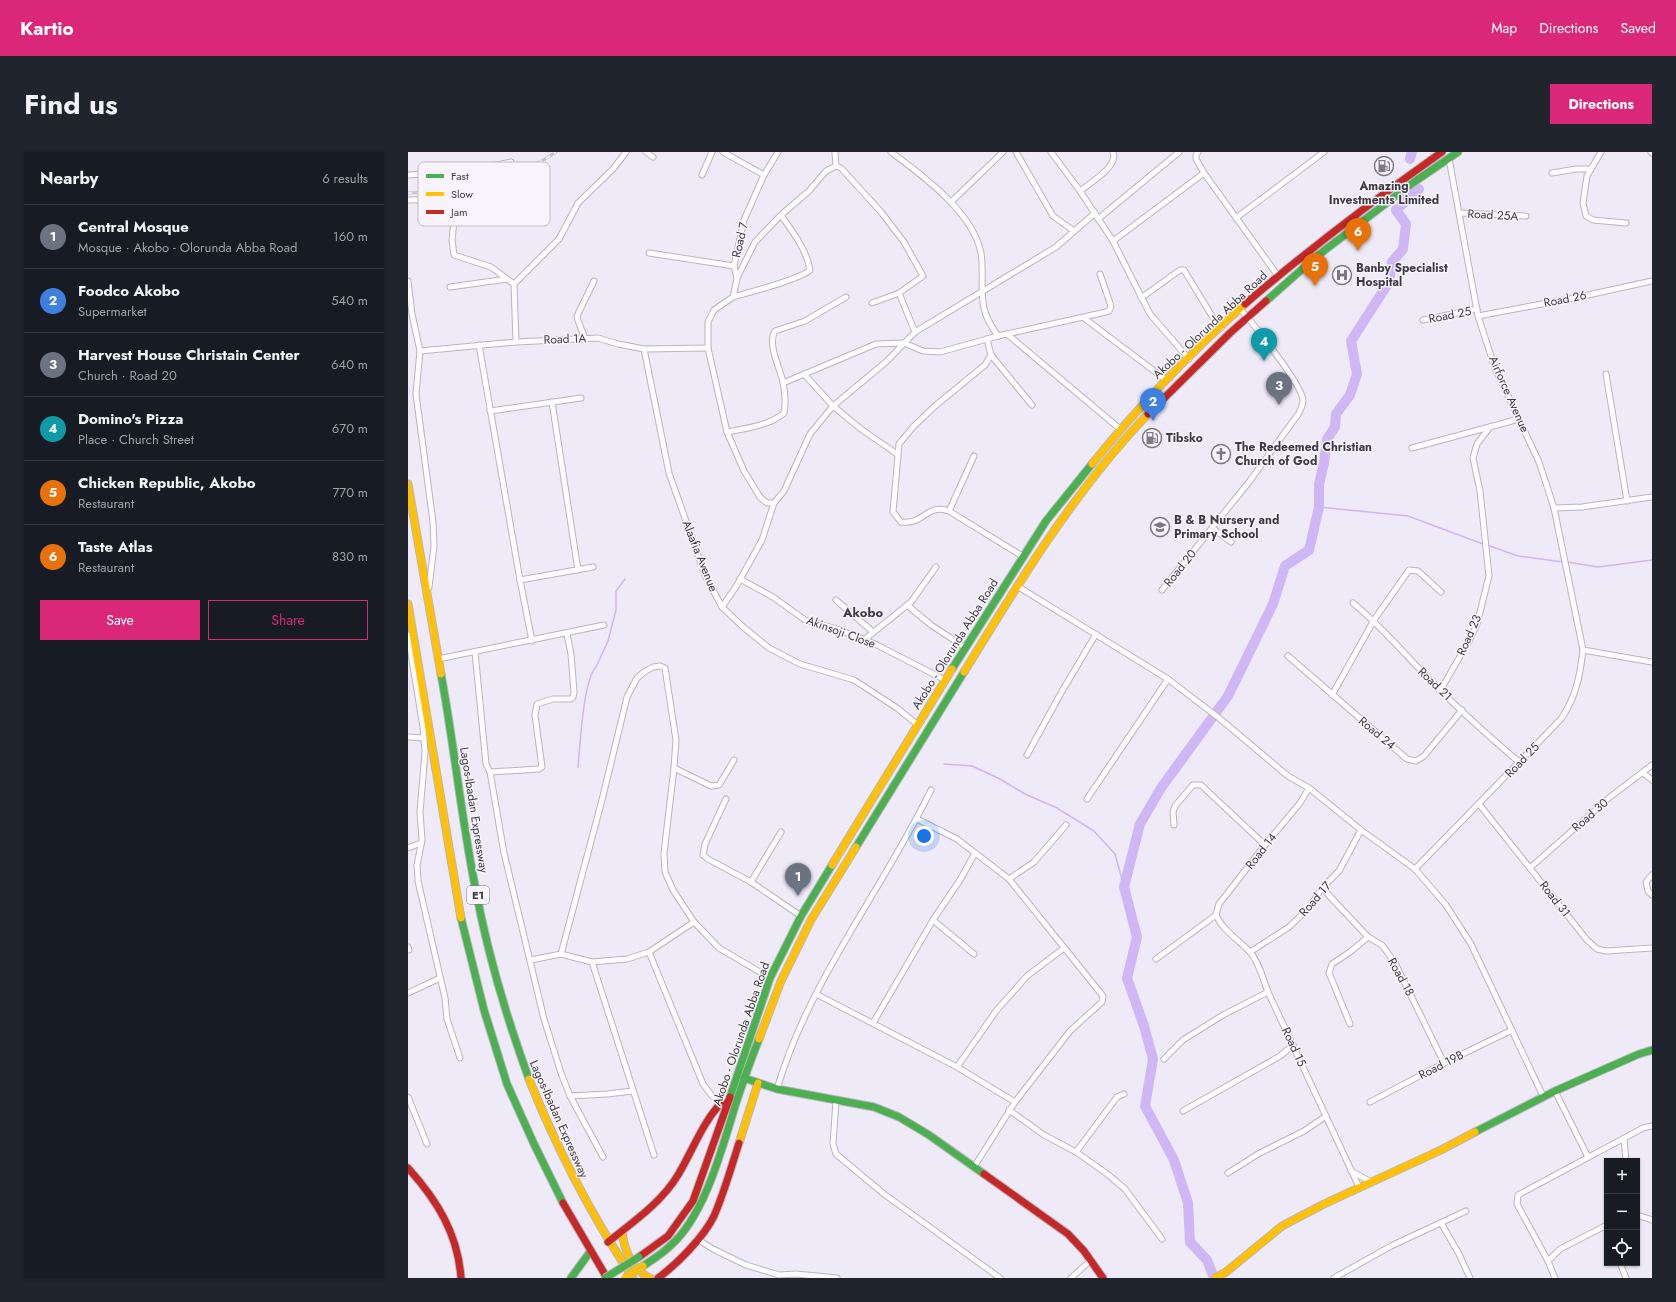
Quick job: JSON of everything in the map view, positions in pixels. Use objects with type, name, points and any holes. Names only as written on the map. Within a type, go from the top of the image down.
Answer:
[{"type":"main road","name":"Akobo - Olorunda Abba Road","points":[[606,1278],[668,1236],[693,1201],[731,1096],[770,978],[794,928],[952,669],[1046,521],[1135,412],[1240,309],[1278,276],[1410,174],[1442,152]]},
{"type":"main road","name":"Akobo - Olorunda Abba Road","points":[[625,1278],[671,1246],[688,1225],[702,1202],[720,1155],[744,1078],[781,981],[804,933],[1017,586],[1074,503],[1143,420],[1175,386],[1248,318],[1317,256],[1414,182],[1458,152]]},
{"type":"main road","points":[[1135,412],[1143,420]]},
{"type":"main road","name":"Lagos-Ibadan Expressway","points":[[408,484],[483,924],[504,1007],[530,1086],[566,1165],[608,1242],[632,1278]]},
{"type":"main road","name":"E1","points":[[408,604],[455,886],[466,941],[484,1010],[511,1094],[559,1196],[606,1278]]},
{"type":"main road","points":[[952,669],[962,675]]},
{"type":"main road","points":[[794,928],[804,933]]},
{"type":"main road","points":[[1223,1276],[1234,1264],[1282,1226],[1359,1187],[1441,1150],[1543,1096],[1638,1054],[1652,1050]]},
{"type":"main road","points":[[744,1078],[777,1089],[874,1107],[899,1117],[929,1135],[1068,1234],[1091,1260],[1102,1278]]},
{"type":"main road","points":[[658,1278],[671,1269],[697,1239],[712,1218],[724,1189],[758,1083]]},
{"type":"main road","points":[[608,1242],[653,1205],[668,1189],[679,1174],[711,1114],[722,1102]]},
{"type":"main road","points":[[408,1168],[430,1196],[453,1236],[460,1260],[461,1278]]},
{"type":"main road","points":[[622,1231],[622,1240],[627,1255],[644,1276],[650,1278]]},
{"type":"main road","points":[[571,1278],[590,1252]]},
{"type":"street","points":[[516,342],[514,284],[558,239],[578,203],[613,169],[626,152]]},
{"type":"street","points":[[646,152],[653,157]]},
{"type":"street","points":[[702,175],[712,152]]},
{"type":"street","points":[[723,152],[764,175]]},
{"type":"street","name":"Road 7","points":[[732,297],[737,279],[734,266],[744,220],[764,175],[778,152]]},
{"type":"street","points":[[835,152],[836,166]]},
{"type":"street","points":[[891,152],[913,168],[951,202],[967,219],[981,254],[984,309],[988,320],[998,336]]},
{"type":"street","points":[[951,202],[1003,152]]},
{"type":"street","points":[[1016,152],[1053,216],[1074,232]]},
{"type":"street","points":[[1051,152],[1080,191],[1113,241],[1150,314],[1189,359]]},
{"type":"street","points":[[1080,191],[1109,168],[1113,160],[1113,152]]},
{"type":"street","points":[[1098,219],[1179,152]]},
{"type":"street","points":[[1197,152],[1196,159],[1204,173],[1278,276]]},
{"type":"street","points":[[1236,218],[1324,152]]},
{"type":"street","points":[[1601,152],[1587,176],[1584,203],[1586,216],[1593,220],[1626,223]]},
{"type":"street","name":"Airforce Avenue","points":[[1449,159],[1478,316],[1495,368],[1539,462],[1554,508],[1578,627]]},
{"type":"street","points":[[737,279],[755,242],[781,215],[809,190],[826,171],[836,166]]},
{"type":"street","points":[[836,166],[841,168],[881,212],[904,242],[923,276],[899,293],[872,303]]},
{"type":"street","points":[[1552,173],[1576,169],[1591,169]]},
{"type":"street","points":[[1113,241],[1204,173]]},
{"type":"street","points":[[408,176],[418,175]]},
{"type":"street","points":[[408,200],[418,199]]},
{"type":"street","points":[[722,607],[762,540],[774,503],[784,491],[810,434],[833,406],[886,362],[915,332],[1056,247],[1095,213]]},
{"type":"street","name":"Road 25A","points":[[1460,213],[1526,216]]},
{"type":"street","points":[[774,503],[767,503],[760,497],[744,471],[727,432],[708,348],[708,322],[714,310],[732,297],[808,273],[810,270],[810,265],[797,238],[781,215]]},
{"type":"street","points":[[453,226],[452,240],[454,255],[491,267],[514,284]]},
{"type":"street","points":[[650,253],[734,266]]},
{"type":"street","points":[[1141,298],[1180,270],[1184,270],[1221,328]]},
{"type":"street","points":[[783,383],[876,344],[904,343],[923,351],[940,352],[998,336],[1106,312],[1111,309],[1111,303],[1100,274]]},
{"type":"street","points":[[450,287],[507,279]]},
{"type":"street","points":[[408,281],[412,314],[420,351],[416,394],[433,522],[434,546],[427,596]]},
{"type":"street","points":[[585,339],[582,327],[577,320],[577,316],[594,281]]},
{"type":"street","name":"Road 26","points":[[1478,316],[1579,297],[1652,281]]},
{"type":"street","points":[[899,293],[915,332]]},
{"type":"street","points":[[727,432],[769,422],[777,419],[784,413],[786,404],[783,383],[771,338],[775,331],[805,321],[846,297]]},
{"type":"street","points":[[1240,309],[1248,318]]},
{"type":"street","name":"Road 25","points":[[1422,320],[1477,309]]},
{"type":"street","points":[[1084,318],[1166,380]]},
{"type":"street","name":"Road 20","points":[[1162,590],[1249,482],[1296,418],[1303,401],[1302,394],[1278,357],[1248,318]]},
{"type":"street","points":[[1007,334],[1120,429]]},
{"type":"street","name":"Road 1A","points":[[420,351],[516,342],[598,338],[644,349],[708,348]]},
{"type":"street","points":[[987,339],[991,355],[1032,405]]},
{"type":"street","points":[[479,346],[532,641]]},
{"type":"street","name":"Alaafia Avenue","points":[[644,349],[669,473],[705,575],[722,607],[769,648],[800,664],[854,680],[897,708],[918,725]]},
{"type":"street","points":[[991,355],[985,365],[935,406],[913,427],[899,444],[893,512],[901,522],[907,523],[920,520],[935,508],[949,511],[1024,557]]},
{"type":"street","points":[[804,374],[833,406],[861,429],[897,454]]},
{"type":"street","points":[[1606,374],[1627,501]]},
{"type":"street","points":[[490,410],[581,398]]},
{"type":"street","points":[[552,402],[578,570]]},
{"type":"street","points":[[1412,448],[1520,419]]},
{"type":"street","name":"Road 23","points":[[1440,691],[1469,641],[1477,624],[1489,576],[1480,491],[1473,458],[1477,444],[1490,427]]},
{"type":"street","points":[[949,511],[974,456]]},
{"type":"street","points":[[1554,508],[1582,507],[1652,497]]},
{"type":"street","points":[[1212,528],[1231,542]]},
{"type":"street","points":[[520,580],[593,567]]},
{"type":"street","points":[[864,640],[916,597],[936,567]]},
{"type":"street","points":[[1332,695],[1374,620],[1409,570],[1418,571],[1441,592]]},
{"type":"street","name":"Akinsoji Close","points":[[740,579],[773,597],[805,620],[837,629],[864,640],[946,680]]},
{"type":"street","points":[[1017,586],[1168,679],[1219,718],[1288,776],[1309,788],[1361,830],[1415,869],[1446,905],[1461,926],[1543,1096]]},
{"type":"street","points":[[836,600],[873,632]]},
{"type":"street","name":"Road 21","points":[[1353,603],[1374,620],[1440,691],[1486,734],[1519,762]]},
{"type":"street","points":[[907,605],[931,625],[966,648]]},
{"type":"street","points":[[438,659],[567,634],[604,625]]},
{"type":"street","name":"Road 25","points":[[1415,869],[1480,804],[1561,719],[1570,706],[1581,668],[1583,650],[1578,627]]},
{"type":"street","points":[[490,772],[539,769],[542,767],[535,715],[537,704],[553,699],[571,699],[574,692],[571,654],[567,634]]},
{"type":"street","points":[[1027,755],[1096,634]]},
{"type":"street","points":[[408,635],[425,752],[420,812],[422,840],[417,865],[418,881],[445,998],[447,1019],[460,1058]]},
{"type":"street","points":[[1583,650],[1652,662]]},
{"type":"street","points":[[475,652],[486,764],[490,772],[504,854],[544,1019],[570,1096],[602,1157]]},
{"type":"street","name":"Road 24","points":[[1288,656],[1407,759],[1416,761],[1424,756],[1462,710]]},
{"type":"street","points":[[560,954],[602,800],[627,697],[637,678],[652,667],[660,666],[665,668],[667,673],[670,706],[676,740],[664,854],[665,872],[673,890],[694,922],[719,948],[770,978]]},
{"type":"street","points":[[1087,799],[1168,679]]},
{"type":"street","points":[[408,737],[424,738]]},
{"type":"street","points":[[674,768],[711,786],[715,786],[719,785],[734,760]]},
{"type":"street","name":"Road 30","points":[[1531,868],[1610,797],[1652,765]]},
{"type":"street","points":[[1642,773],[1652,780]]},
{"type":"street","points":[[1174,825],[1173,812],[1175,806],[1194,785],[1201,785],[1265,845]]},
{"type":"street","name":"Road 14","points":[[1216,915],[1219,904],[1300,803],[1309,788]]},
{"type":"street","points":[[777,1089],[792,1042],[816,994],[866,902],[917,819],[931,790]]},
{"type":"street","points":[[726,798],[703,854],[708,859],[751,882],[801,916]]},
{"type":"street","name":"Road 31","points":[[1480,804],[1587,940],[1597,949],[1606,951],[1652,948]]},
{"type":"street","points":[[917,819],[957,839],[1009,879],[1103,996],[1102,1002],[1070,1031],[1014,1102],[974,1167]]},
{"type":"street","points":[[1009,879],[1034,862],[1066,825]]},
{"type":"street","name":"Road 17","points":[[1250,952],[1289,926],[1309,908],[1322,888],[1339,871],[1361,830]]},
{"type":"street","points":[[751,882],[781,832]]},
{"type":"street","points":[[408,848],[421,843]]},
{"type":"street","points":[[874,1023],[933,920],[960,880],[975,853]]},
{"type":"street","points":[[1652,875],[1646,882],[1646,887],[1652,895]]},
{"type":"street","name":"Road 18","points":[[1322,888],[1368,937],[1382,945],[1395,963],[1444,1063]]},
{"type":"street","points":[[1156,959],[1216,915]]},
{"type":"street","name":"Road 15","points":[[1216,915],[1219,923],[1250,952],[1359,1187]]},
{"type":"street","points":[[933,920],[974,954]]},
{"type":"street","points":[[530,960],[560,954],[592,962],[620,960],[649,952],[694,922]]},
{"type":"street","points":[[1350,1024],[1329,973],[1332,964],[1350,952],[1368,937]]},
{"type":"street","points":[[957,1066],[996,1011],[1027,976],[1064,948]]},
{"type":"street","points":[[649,952],[703,1084],[712,1096],[722,1102],[731,1096]]},
{"type":"street","points":[[592,962],[654,1155]]},
{"type":"street","points":[[408,993],[440,978]]},
{"type":"street","points":[[1164,1059],[1183,1040],[1222,1015],[1268,992]]},
{"type":"street","points":[[816,994],[957,1066],[1014,1102]]},
{"type":"street","name":"Road 19B","points":[[1370,1102],[1444,1063],[1512,1030]]},
{"type":"street","points":[[1183,1111],[1280,1056],[1293,1045]]},
{"type":"street","points":[[570,1096],[633,1091]]},
{"type":"street","points":[[1555,1091],[1588,1157]]},
{"type":"street","points":[[1076,1152],[1117,1098],[1124,1094]]},
{"type":"street","points":[[408,1097],[427,1144]]},
{"type":"street","points":[[836,1101],[832,1144],[836,1154],[884,1194],[1000,1278]]},
{"type":"street","points":[[1009,1110],[1044,1135],[1076,1152],[1106,1173],[1125,1189],[1162,1239]]},
{"type":"street","points":[[1228,1173],[1258,1154],[1304,1131],[1326,1116]]},
{"type":"street","points":[[1554,1278],[1548,1261],[1517,1204],[1518,1195],[1643,1128],[1652,1126]]},
{"type":"street","points":[[1624,1139],[1626,1158]]},
{"type":"street","points":[[1351,1171],[1371,1182]]},
{"type":"street","points":[[1334,1278],[1391,1246],[1466,1211]]},
{"type":"street","points":[[1640,1216],[1652,1220]]},
{"type":"street","points":[[1441,1223],[1459,1254],[1470,1278]]},
{"type":"street","points":[[1548,1261],[1560,1249],[1604,1228]]},
{"type":"street","points":[[697,1239],[712,1249],[746,1265],[779,1275],[796,1274],[836,1278]]},
{"type":"street","points":[[1071,1278],[1091,1260]]},
{"type":"street","points":[[1621,1266],[1626,1278]]},
{"type":"waterway","points":[[1410,159],[1412,152]]},
{"type":"waterway","points":[[1214,1278],[1207,1260],[1190,1242],[1188,1203],[1174,1160],[1145,1106],[1153,1059],[1144,1026],[1127,978],[1137,937],[1124,887],[1140,824],[1161,788],[1228,696],[1273,604],[1285,566],[1309,550],[1319,507],[1319,484],[1324,463],[1327,439],[1335,427],[1336,414],[1350,395],[1357,374],[1351,341],[1389,282],[1392,262],[1403,249],[1406,224],[1396,210],[1419,189]]},
{"type":"waterway","points":[[1319,507],[1408,516],[1483,544]]},
{"type":"waterway","points":[[1487,545],[1518,556],[1563,562]]},
{"type":"waterway","points":[[1567,562],[1598,567],[1652,560]]},
{"type":"waterway","points":[[578,767],[583,714],[588,685],[608,641],[616,610],[616,591],[625,579]]},
{"type":"waterway","points":[[944,764],[972,766],[1000,779],[1025,794],[1057,808],[1094,831],[1115,854],[1124,887]]},
{"type":"railway","points":[[540,162],[556,152]]},
{"type":"railway","points":[[408,193],[418,193]]},
{"type":"traffic: fast","points":[[1266,301],[1317,256],[1414,182],[1458,152]]},
{"type":"traffic: fast","points":[[952,669],[1046,521],[1092,464]]},
{"type":"traffic: fast","points":[[856,847],[964,672]]},
{"type":"traffic: fast","points":[[441,674],[470,860],[485,935],[498,984],[529,1079]]},
{"type":"traffic: fast","points":[[730,1097],[770,978],[801,916],[832,865]]},
{"type":"traffic: fast","points":[[461,918],[484,1010],[507,1084],[563,1203]]},
{"type":"traffic: fast","points":[[643,1266],[664,1252],[683,1233],[694,1216],[712,1178],[759,1039]]},
{"type":"traffic: fast","points":[[1475,1132],[1555,1091],[1639,1054],[1652,1050]]},
{"type":"traffic: fast","points":[[744,1078],[777,1089],[874,1107],[899,1117],[929,1135],[984,1174]]},
{"type":"traffic: fast","points":[[571,1278],[590,1252]]},
{"type":"traffic: fast","points":[[605,1278],[639,1257]]},
{"type":"traffic: slow","points":[[1092,464],[1165,381],[1245,304]]},
{"type":"traffic: slow","points":[[964,672],[1027,571],[1072,505],[1121,443],[1148,414]]},
{"type":"traffic: slow","points":[[408,484],[441,674]]},
{"type":"traffic: slow","points":[[408,604],[461,918]]},
{"type":"traffic: slow","points":[[832,865],[952,669]]},
{"type":"traffic: slow","points":[[759,1039],[781,981],[811,920],[856,847]]},
{"type":"traffic: slow","points":[[529,1079],[551,1131],[589,1206],[633,1278]]},
{"type":"traffic: slow","points":[[739,1143],[758,1083]]},
{"type":"traffic: slow","points":[[1215,1278],[1226,1272],[1282,1226],[1324,1204],[1441,1150],[1475,1132]]},
{"type":"traffic: slow","points":[[622,1231],[630,1259],[638,1270],[650,1278]]},
{"type":"traffic: slow","points":[[625,1278],[643,1266]]},
{"type":"traffic: jam","points":[[1245,304],[1293,264],[1391,188],[1442,152]]},
{"type":"traffic: jam","points":[[1148,414],[1230,333],[1266,301]]},
{"type":"traffic: jam","points":[[639,1257],[668,1236],[693,1201],[730,1097]]},
{"type":"traffic: jam","points":[[608,1242],[646,1212],[671,1185],[678,1175],[703,1128],[722,1102]]},
{"type":"traffic: jam","points":[[658,1278],[673,1266],[704,1233],[714,1216],[739,1143]]},
{"type":"traffic: jam","points":[[408,1168],[437,1205],[451,1232],[456,1247],[461,1278]]},
{"type":"traffic: jam","points":[[984,1174],[1068,1234],[1084,1251],[1103,1278]]},
{"type":"traffic: jam","points":[[563,1203],[607,1278]]},
{"type":"place","name":"Amazing Investments Limited","points":[[1384,166]]},
{"type":"place","name":"Taste Atlas","points":[[1358,251]]},
{"type":"place","name":"Banby Specialist Hospital","points":[[1342,275]]},
{"type":"place","name":"Chicken Republic, Akobo","points":[[1315,286]]},
{"type":"place","name":"Domino's Pizza","points":[[1264,361]]},
{"type":"place","name":"Harvest House Christain Center","points":[[1279,405]]},
{"type":"place","name":"Foodco Akobo","points":[[1153,421]]},
{"type":"place","name":"Tibsko","points":[[1152,438]]},
{"type":"place","name":"The Redeemed Christian Church of God","points":[[1221,454]]},
{"type":"place","name":"B & B Nursery and Primary School","points":[[1160,527]]},
{"type":"place","name":"Central Mosque","points":[[798,896]]},
{"type":"district","name":"Akobo","points":[[863,612]]}]
